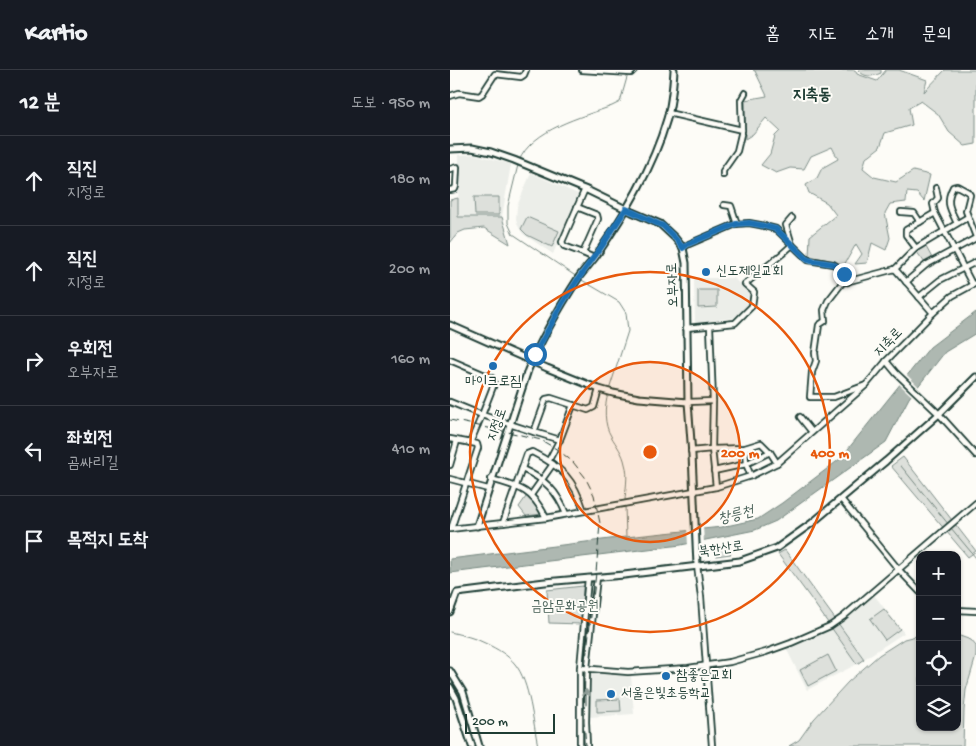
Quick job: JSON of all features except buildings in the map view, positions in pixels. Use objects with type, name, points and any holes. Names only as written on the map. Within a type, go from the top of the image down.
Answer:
[{"type":"main road","points":[[594,258],[626,209],[644,177],[658,146],[668,113],[674,70]]},
{"type":"main road","name":"오부자로","points":[[450,149],[472,148],[491,152],[585,189],[663,226],[683,248],[686,272],[688,402],[697,565]]},
{"type":"main road","name":"지정로","points":[[477,526],[532,361],[562,304],[594,258]]},
{"type":"main road","points":[[450,325],[602,390],[639,398],[688,402]]},
{"type":"main road","name":"북한산로","points":[[457,593],[740,561],[776,548],[812,523],[841,499],[939,414],[976,377]]},
{"type":"main road","points":[[450,612],[457,593]]},
{"type":"main road","points":[[450,671],[463,692],[479,746]]},
{"type":"main road","points":[[450,687],[456,698],[472,746]]},
{"type":"street","points":[[450,96],[459,93],[479,96],[495,74],[521,77],[526,70]]},
{"type":"street","points":[[582,70],[630,72]]},
{"type":"street","points":[[723,175],[723,171],[737,151],[742,130],[741,100],[744,93]]},
{"type":"street","points":[[668,113],[742,130]]},
{"type":"street","points":[[450,169],[457,167],[456,186],[455,189],[450,190]]},
{"type":"street","points":[[906,282],[926,265],[976,238],[966,211],[970,195],[957,186],[954,187],[948,196],[951,211],[957,223]]},
{"type":"street","points":[[936,188],[938,198],[933,204],[935,213],[974,284]]},
{"type":"street","points":[[585,189],[562,242],[564,246],[594,258]]},
{"type":"street","points":[[724,205],[730,206],[736,224]]},
{"type":"street","points":[[577,207],[597,215],[598,219],[583,253]]},
{"type":"street","points":[[901,212],[914,213],[920,222]]},
{"type":"street","points":[[916,248],[906,235],[906,230],[935,213]]},
{"type":"street","points":[[683,248],[688,244],[736,224],[749,223],[776,229],[808,260],[833,264],[841,269],[848,282],[894,269],[916,248],[968,217]]},
{"type":"street","points":[[792,218],[786,225],[792,244]]},
{"type":"street","points":[[686,328],[735,322],[752,306],[754,292],[745,284],[792,244]]},
{"type":"street","points":[[919,297],[940,280],[976,262]]},
{"type":"street","points":[[894,269],[933,313]]},
{"type":"street","name":"지축로","points":[[848,282],[842,283],[828,301],[824,310],[826,321],[819,325],[810,397],[834,397],[866,385],[886,361],[933,313],[952,296],[974,284]]},
{"type":"street","points":[[710,326],[713,401],[712,449],[716,487]]},
{"type":"street","points":[[450,360],[492,378],[494,384],[470,443]]},
{"type":"street","points":[[886,361],[939,414],[976,455]]},
{"type":"street","points":[[450,439],[477,444],[478,448],[450,529],[546,518],[716,487],[751,476],[777,463],[866,385]]},
{"type":"street","points":[[534,432],[546,399],[551,398],[588,410],[594,407],[602,390]]},
{"type":"street","points":[[834,397],[841,402],[840,407]]},
{"type":"street","points":[[688,402],[713,401]]},
{"type":"street","points":[[450,402],[482,415],[560,440]]},
{"type":"street","points":[[549,460],[560,440],[573,405]]},
{"type":"street","points":[[800,418],[812,432]]},
{"type":"street","points":[[450,465],[457,441]]},
{"type":"street","points":[[691,451],[745,448],[761,443],[777,463]]},
{"type":"street","points":[[745,448],[746,464],[751,476]]},
{"type":"street","points":[[503,523],[527,454],[532,452],[549,460],[568,478],[576,489],[584,511]]},
{"type":"street","points":[[714,471],[746,464],[770,452]]},
{"type":"street","points":[[531,495],[554,464]]},
{"type":"street","points":[[522,469],[533,474],[552,488],[561,501],[566,514]]},
{"type":"street","points":[[450,479],[488,490]]},
{"type":"street","points":[[492,479],[516,487],[531,495],[541,507],[546,518]]},
{"type":"street","points":[[841,499],[916,588]]},
{"type":"street","points":[[580,668],[628,672],[706,666],[730,662],[766,652],[797,640],[828,627],[843,617],[976,503]]},
{"type":"street","points":[[697,565],[712,746]]},
{"type":"street","points":[[587,746],[586,668],[597,577]]},
{"type":"street","points":[[580,746],[580,668],[588,578]]},
{"type":"street","points":[[450,593],[457,593]]},
{"type":"street","points":[[961,610],[976,611]]},
{"type":"street","points":[[583,634],[590,634]]},
{"type":"shaded area","points":[[472,154],[511,164],[502,217],[458,217],[459,155]]},
{"type":"shaded area","points":[[531,173],[578,194],[553,254],[523,234],[516,219],[517,206]]},
{"type":"shaded area","points":[[694,278],[734,278],[750,295],[749,305],[733,318],[695,323]]},
{"type":"shaded area","points":[[976,312],[976,333],[945,352],[909,398],[886,442],[776,521],[755,530],[681,545],[450,573],[450,559],[722,527],[758,519],[840,459],[930,347]]},
{"type":"shaded area","points":[[874,595],[904,633],[864,659],[839,624]]},
{"type":"shaded area","points":[[832,628],[857,664],[807,690],[786,648]]},
{"type":"shaded area","name":"서울은빛초등학교","points":[[589,673],[631,675],[634,714],[589,717]]},
{"type":"green space","points":[[753,70],[855,70],[857,74],[877,81],[886,70],[899,70],[927,80],[924,92],[945,70],[976,70],[976,144],[965,146],[949,132],[938,114],[921,101],[909,108],[912,125],[885,133],[880,147],[866,158],[863,168],[874,177],[896,182],[913,171],[930,175],[924,201],[917,193],[907,192],[906,202],[890,204],[885,213],[890,238],[886,250],[872,243],[867,263],[855,264],[862,254],[856,244],[843,267],[825,259],[809,256],[810,236],[836,215],[827,203],[809,193],[806,185],[817,178],[822,168],[838,159],[832,147],[811,156],[804,169],[790,168],[776,173],[761,165],[770,154],[775,136],[780,131],[766,118],[753,134],[745,139],[745,100],[767,96]]},
{"type":"green space","points":[[858,70],[881,70],[881,73],[869,76]]},
{"type":"green space","points":[[474,197],[499,197],[499,215],[475,215]]},
{"type":"green space","points":[[458,198],[458,217],[502,217],[510,244],[484,228],[465,230],[458,233],[450,243],[450,200]]},
{"type":"green space","points":[[527,217],[559,231],[552,247],[527,235],[521,229]]},
{"type":"green space","points":[[925,245],[932,258],[925,263],[916,251]]},
{"type":"green space","points":[[698,290],[717,290],[717,307],[698,308]]},
{"type":"green space","points":[[903,457],[976,551],[968,557],[891,466]]},
{"type":"green space","points":[[528,494],[542,514],[526,516],[519,507]]},
{"type":"green space","points":[[730,547],[731,554],[716,556],[715,548]]},
{"type":"green space","points":[[785,550],[864,659],[857,664],[778,554]]},
{"type":"green space","name":"금암문화공원","points":[[583,586],[581,624],[549,623],[547,590]]},
{"type":"green space","points":[[884,609],[900,629],[885,640],[870,619]]},
{"type":"green space","points":[[916,636],[916,731],[961,731],[961,636],[971,640],[976,646],[976,656],[966,690],[963,746],[789,746],[799,740],[814,719],[848,682],[879,655],[904,639]]},
{"type":"green space","points":[[828,655],[836,671],[808,686],[800,670]]},
{"type":"green space","points":[[620,699],[621,711],[597,712],[597,700]]},
{"type":"pier","points":[[906,374],[920,388],[913,397],[898,383]]},
{"type":"pier","points":[[703,526],[704,543],[688,546],[687,528]]},
{"type":"waterway","points":[[519,161],[525,150],[546,132],[620,102],[628,74]]},
{"type":"waterway","points":[[518,165],[508,206],[508,223],[513,234],[577,277]]},
{"type":"waterway","points":[[580,279],[619,302],[626,313],[628,331],[609,390]]},
{"type":"waterway","points":[[608,394],[605,410],[606,421],[609,432],[623,456],[627,478],[625,502]]},
{"type":"waterway","points":[[901,466],[949,525]]},
{"type":"waterway","points":[[625,506],[626,537]]},
{"type":"waterway","points":[[951,528],[976,558]]},
{"type":"waterway","points":[[450,632],[483,642],[502,652],[515,664],[528,692],[538,746]]},
{"type":"railway","points":[[450,420],[541,440],[573,462],[585,477],[594,495],[600,523],[585,668],[584,722],[586,746]]},
{"type":"place","name":"신도제일교회","points":[[706,272]]},
{"type":"place","name":"마이크로짐","points":[[493,366]]},
{"type":"place","name":"참좋은교회","points":[[666,676]]},
{"type":"place","name":"서울은빛초등학교","points":[[611,694]]},
{"type":"district","name":"지축동","points":[[812,96]]},
{"type":"route","points":[[535,354],[562,304],[626,209],[663,226],[683,248],[688,244],[736,224],[749,223],[776,229],[808,260],[833,264],[841,269],[844,274]]},
{"type":"water label","name":"창릉천","points":[[736,516]]}]
